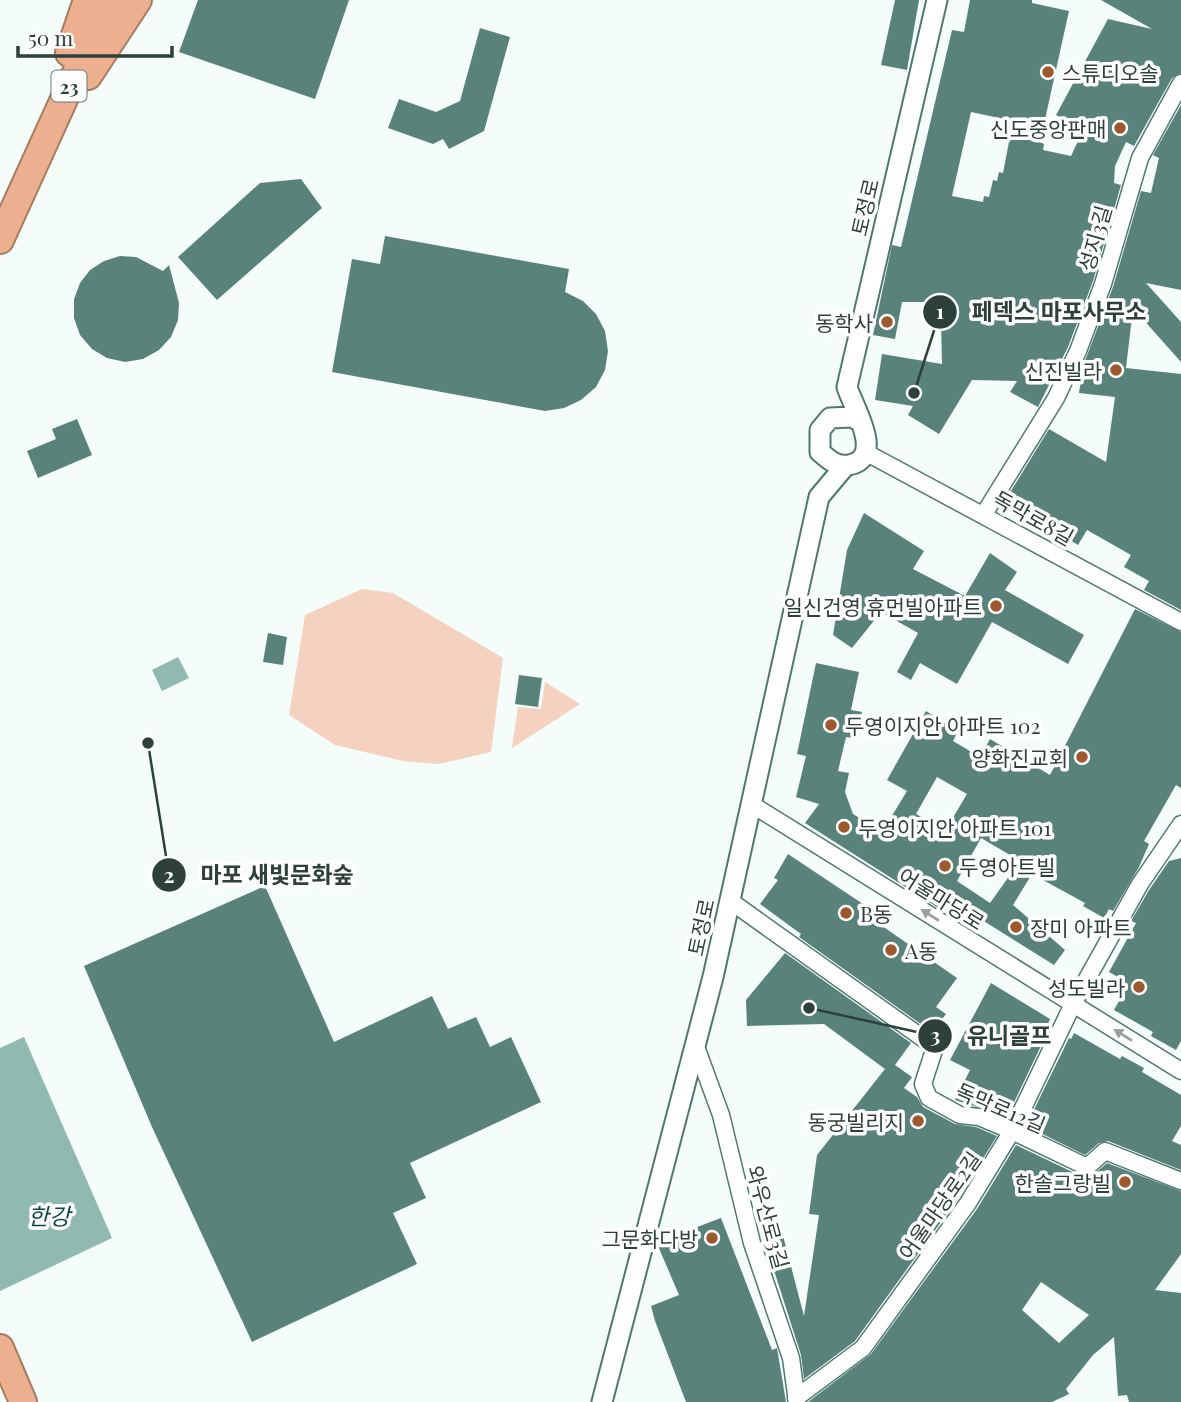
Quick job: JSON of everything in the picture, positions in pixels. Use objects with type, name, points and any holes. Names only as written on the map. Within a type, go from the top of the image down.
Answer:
[{"type":"highway","name":"23","points":[[34,161],[86,0]]},
{"type":"highway","name":"23","points":[[0,240],[109,0]]},
{"type":"highway","points":[[34,161],[138,0]]},
{"type":"highway","points":[[0,1348],[23,1402]]},
{"type":"street","name":"토정로","points":[[830,418],[847,387],[937,0]]},
{"type":"street","name":"성지3길","points":[[984,514],[1056,398],[1078,351],[1103,284],[1140,158],[1181,83]]},
{"type":"street","points":[[820,452],[829,460],[845,466],[856,463],[865,452],[867,437],[847,387]]},
{"type":"street","points":[[819,497],[820,430],[830,418],[852,417],[861,422]]},
{"type":"street","name":"독막로8길","points":[[865,452],[1181,622]]},
{"type":"street","name":"토정로","points":[[602,1402],[695,1044],[819,497],[845,466]]},
{"type":"street","name":"어울마당로","points":[[751,804],[1181,1072]]},
{"type":"street","name":"어울마당로2길","points":[[797,1400],[863,1349],[968,1203],[1012,1131],[1073,1004],[1140,884],[1181,824]]},
{"type":"street","name":"독막로12길","points":[[729,900],[935,1047],[923,1084],[929,1098],[960,1115],[979,1117],[1087,1167],[1105,1151],[1181,1181]]},
{"type":"street","name":"와우산로3길","points":[[695,1044],[721,1115],[752,1243],[791,1358],[797,1400]]},
{"type":"shaded area","points":[[362,589],[393,593],[503,658],[491,752],[439,764],[403,761],[335,745],[289,715],[305,615]]},
{"type":"shaded area","points":[[545,682],[580,704],[512,748],[518,707],[541,709]]},
{"type":"water","points":[[178,657],[189,678],[162,691],[152,670]]},
{"type":"water","name":"한강","points":[[24,1037],[112,1238],[0,1291],[0,1048]]},
{"type":"building","points":[[198,0],[349,0],[315,99],[179,52]]},
{"type":"building","points":[[895,0],[919,0],[907,70],[881,65]]},
{"type":"building","points":[[970,0],[1032,0],[1032,3],[1069,11],[1040,142],[1044,144],[1043,150],[1071,156],[1084,128],[1056,115],[1108,19],[1152,29],[1101,0],[1181,0],[1181,73],[1172,78],[1134,146],[1126,142],[1115,166],[1114,183],[1121,185],[1093,281],[1068,347],[1038,407],[1010,392],[1017,381],[972,380],[939,434],[908,415],[913,406],[875,400],[882,354],[942,364],[941,323],[931,323],[931,302],[902,302],[895,339],[873,335],[892,245],[901,247],[952,30],[964,32]],"holes":[[[971,112],[1013,121],[1003,173],[999,172],[997,181],[993,180],[989,197],[984,196],[983,202],[952,196]]]},
{"type":"building","points":[[480,28],[510,37],[484,131],[449,149],[443,139],[433,144],[388,128],[399,99],[436,112],[460,101]]},
{"type":"building","points":[[1181,105],[1181,290],[1146,283],[1181,322],[1181,362],[1133,308],[1126,368],[1181,374],[1181,610],[1144,590],[1149,581],[1124,567],[1131,555],[1087,530],[1078,545],[1006,499],[1049,429],[1106,462],[1115,397],[1079,393],[1083,366],[1113,287],[1141,191],[1151,193],[1159,158],[1153,155]]},
{"type":"building","points":[[301,179],[322,208],[217,300],[178,257],[260,183]]},
{"type":"building","points":[[385,236],[569,269],[565,292],[583,301],[596,314],[605,331],[608,351],[605,370],[596,387],[581,400],[564,408],[545,411],[332,372],[352,259],[380,264]]},
{"type":"building","points":[[120,256],[136,257],[163,271],[169,265],[179,303],[178,320],[171,337],[159,350],[143,359],[125,362],[107,358],[92,349],[80,335],[74,318],[74,299],[80,283],[90,270],[104,261]]},
{"type":"building","points":[[77,419],[92,455],[38,478],[27,451],[56,439],[52,429]]},
{"type":"building","points":[[864,513],[924,551],[913,569],[965,596],[990,553],[1017,572],[1005,590],[1084,635],[1068,664],[992,622],[957,684],[920,663],[911,680],[897,672],[918,633],[881,612],[852,648],[833,635],[847,550]]},
{"type":"building","points":[[1135,609],[1181,632],[1181,788],[1176,785],[1144,841],[1149,844],[1139,867],[1113,911],[1109,909],[1104,918],[1083,906],[1085,903],[1032,874],[1013,905],[1065,950],[1054,965],[947,898],[940,909],[805,823],[819,804],[796,797],[806,756],[797,754],[816,663],[859,672],[851,710],[862,712],[857,739],[846,737],[838,771],[849,773],[845,792],[853,814],[882,832],[907,791],[887,780],[926,711],[958,731],[953,741],[980,757],[990,739],[1050,775]],"holes":[[[937,777],[967,794],[945,831],[916,814]],[[981,838],[1020,861],[990,903],[957,881]]]},
{"type":"building","points":[[268,633],[287,637],[283,665],[263,662]]},
{"type":"building","points":[[519,675],[542,678],[538,707],[515,704]]},
{"type":"building","points":[[788,854],[869,908],[865,914],[957,978],[936,1007],[946,1014],[932,1032],[799,937],[801,934],[760,904],[778,880],[774,878]]},
{"type":"building","points":[[1181,858],[1181,1041],[1176,1050],[1151,1036],[1153,1032],[1114,1010],[1125,990],[1114,984],[1118,977],[1109,972],[1136,923],[1131,921],[1149,890],[1169,861]]},
{"type":"building","points":[[265,886],[334,1042],[432,996],[448,1029],[476,1017],[490,1047],[511,1037],[541,1102],[410,1163],[426,1198],[393,1213],[417,1264],[252,1342],[152,1127],[84,966]]},
{"type":"building","points":[[785,953],[911,1043],[895,1065],[912,1077],[904,1088],[917,1097],[923,1107],[955,1124],[976,1127],[997,1136],[959,1197],[855,1341],[804,1379],[801,1355],[756,1214],[776,1209],[804,1316],[819,1215],[809,1214],[817,1155],[885,1069],[824,1024],[747,1026],[746,1000]]},
{"type":"building","points":[[991,983],[1050,1019],[1047,1026],[1050,1027],[1007,1117],[955,1100],[970,1070],[950,1060]]},
{"type":"building","points":[[1074,1033],[1120,1059],[1122,1056],[1144,1068],[1142,1072],[1181,1095],[1181,1126],[1172,1141],[1181,1145],[1181,1170],[1108,1141],[1099,1143],[1085,1155],[1026,1126],[1069,1038],[1071,1039]]},
{"type":"building","points":[[1016,1145],[1083,1177],[1093,1175],[1107,1163],[1181,1191],[1181,1254],[1155,1290],[1181,1293],[1181,1402],[1129,1402],[1127,1395],[1118,1396],[1114,1337],[1093,1355],[1066,1389],[1069,1394],[1052,1402],[808,1402],[871,1354],[977,1209]],"holes":[[[1041,1282],[1089,1315],[1059,1343],[1022,1310]]]},
{"type":"building","points":[[721,1218],[772,1350],[777,1348],[786,1402],[686,1402],[655,1321],[651,1306],[679,1295],[658,1246],[684,1232]]},
{"type":"place","name":"스튜디오솔","points":[[1048,72]]},
{"type":"place","name":"신도중앙판매","points":[[1120,128]]},
{"type":"place","name":"동학사","points":[[887,322]]},
{"type":"place","name":"신진빌라","points":[[1116,370]]},
{"type":"place","name":"페덱스 마포사무소","points":[[914,393]]},
{"type":"place","name":"일신건영 휴먼빌아파트","points":[[996,606]]},
{"type":"place","name":"두영이지안 아파트 102","points":[[831,725]]},
{"type":"place","name":"마포 새빛문화숲","points":[[148,743]]},
{"type":"place","name":"양화진교회","points":[[1082,757]]},
{"type":"place","name":"두영이지안 아파트 101","points":[[844,827]]},
{"type":"place","name":"두영아트빌","points":[[945,866]]},
{"type":"place","name":"B동","points":[[846,913]]},
{"type":"place","name":"장미 아파트","points":[[1016,927]]},
{"type":"place","name":"A동","points":[[891,950]]},
{"type":"place","name":"성도빌라","points":[[1139,987]]},
{"type":"place","name":"유니골프","points":[[809,1008]]},
{"type":"place","name":"동궁빌리지","points":[[918,1121]]},
{"type":"place","name":"한솔그랑빌","points":[[1125,1182]]},
{"type":"place","name":"그문화다방","points":[[712,1238]]}]
